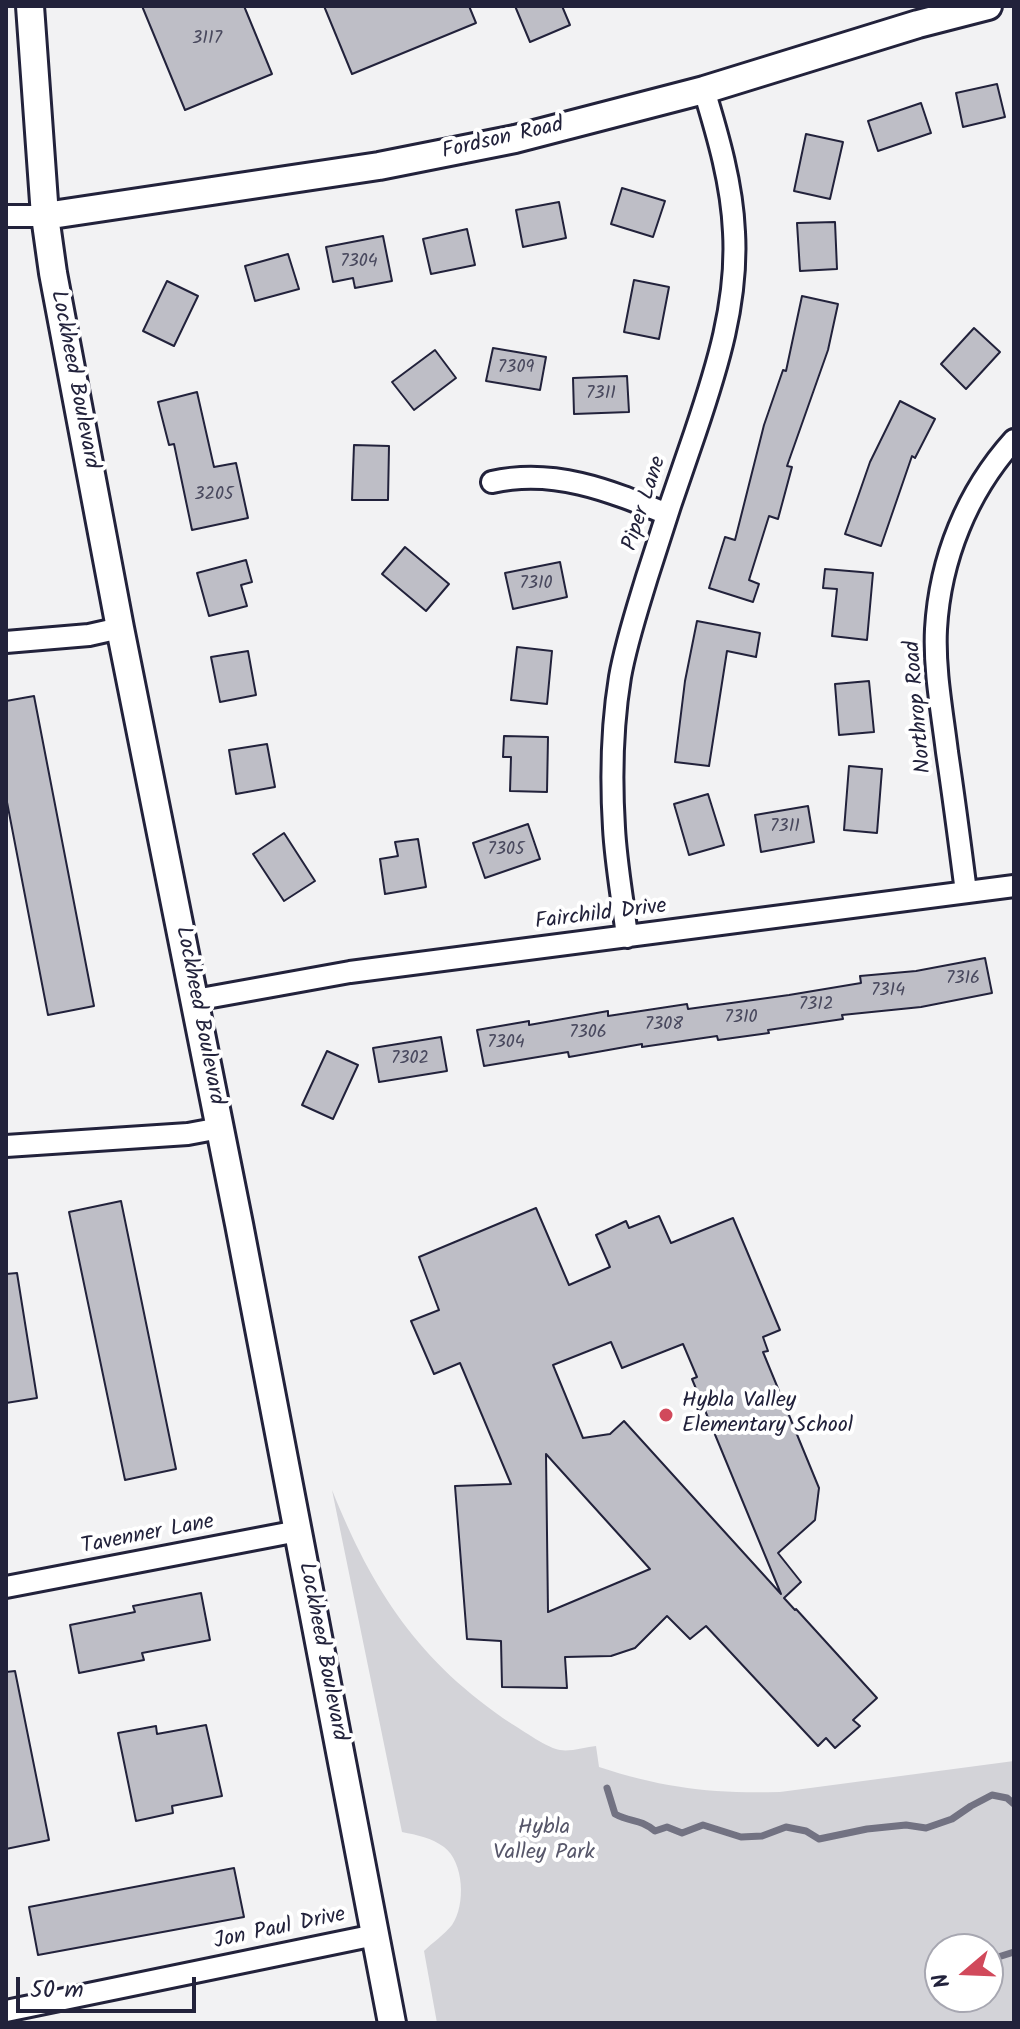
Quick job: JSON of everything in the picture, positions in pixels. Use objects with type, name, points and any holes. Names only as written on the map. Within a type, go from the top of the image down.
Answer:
[{"type":"street","name":"Lockheed Boulevard","points":[[30,6],[45,216],[56,288],[392,2023]]},
{"type":"street","name":"Fordson Road","points":[[6,216],[45,216],[412,160],[515,139],[704,90],[918,24],[988,6]]},
{"type":"street","name":"Piper Lane","points":[[627,937],[614,829],[615,714],[620,676],[629,635],[667,514],[718,368],[733,280],[734,234],[730,191],[704,90]]},
{"type":"street","name":"Northrop Road","points":[[966,892],[938,676],[936,629],[942,583],[957,530],[982,481],[1014,440]]},
{"type":"street","points":[[492,482],[515,477],[573,481],[626,497],[667,514]]},
{"type":"street","points":[[6,642],[89,635],[120,628]]},
{"type":"street","name":"Fairchild Drive","points":[[195,1000],[350,972],[1014,886]]},
{"type":"street","points":[[6,1146],[188,1134],[220,1128]]},
{"type":"street","name":"Tavenner Lane","points":[[6,1587],[298,1531]]},
{"type":"street","name":"Jon Paul Drive","points":[[6,2011],[375,1935]]},
{"type":"green space","name":"Hybla Valley Park","points":[[332,1490],[382,1593],[402,1622],[450,1676],[512,1724],[555,1749],[596,1746],[599,1767],[667,1785],[710,1791],[780,1792],[1014,1761],[1014,2023],[437,2023],[424,1951],[452,1925],[459,1906],[461,1884],[451,1854],[444,1847],[402,1832]]},
{"type":"building","points":[[142,6],[244,6],[272,74],[185,110]]},
{"type":"building","points":[[324,6],[469,6],[476,23],[352,74]]},
{"type":"building","points":[[515,6],[562,6],[570,25],[530,42]]},
{"type":"building","points":[[997,84],[1005,117],[963,127],[956,93]]},
{"type":"building","points":[[921,103],[931,133],[878,151],[868,121]]},
{"type":"building","points":[[806,134],[843,142],[830,199],[794,191]]},
{"type":"building","points":[[622,188],[665,201],[653,237],[611,224]]},
{"type":"building","points":[[559,202],[566,238],[523,247],[516,210]]},
{"type":"building","points":[[835,222],[837,269],[800,271],[797,223]]},
{"type":"building","points":[[467,229],[475,265],[431,274],[423,239]]},
{"type":"building","points":[[383,236],[392,281],[355,288],[353,278],[333,282],[326,247]]},
{"type":"building","points":[[288,254],[299,289],[255,301],[245,266]]},
{"type":"building","points":[[634,280],[669,287],[659,339],[624,332]]},
{"type":"building","points":[[167,281],[198,296],[174,346],[143,331]]},
{"type":"building","points":[[802,296],[838,304],[828,350],[787,466],[792,467],[778,519],[769,516],[749,580],[759,584],[753,602],[709,588],[725,537],[735,540],[764,425],[783,370],[786,371]]},
{"type":"building","points":[[974,328],[1000,352],[966,389],[941,364]]},
{"type":"building","points":[[493,348],[546,357],[540,390],[486,381]]},
{"type":"building","points":[[435,350],[456,378],[414,410],[392,382]]},
{"type":"building","points":[[627,376],[629,412],[574,414],[573,378]]},
{"type":"building","points":[[197,392],[214,467],[236,463],[248,518],[192,530],[174,444],[169,445],[158,402]]},
{"type":"building","points":[[900,401],[935,419],[915,458],[912,456],[881,546],[845,534],[870,462]]},
{"type":"building","points":[[354,445],[389,446],[388,500],[352,500]]},
{"type":"building","points":[[405,547],[449,584],[426,611],[382,574]]},
{"type":"building","points":[[246,560],[252,582],[241,585],[247,606],[209,616],[197,573]]},
{"type":"building","points":[[560,562],[567,597],[513,609],[505,573]]},
{"type":"building","points":[[825,569],[873,573],[867,640],[832,636],[837,589],[823,588]]},
{"type":"building","points":[[697,621],[760,633],[756,657],[727,651],[709,766],[675,762],[685,681]]},
{"type":"building","points":[[517,647],[552,651],[547,704],[511,700]]},
{"type":"building","points":[[248,651],[256,695],[220,702],[211,657]]},
{"type":"building","points":[[869,681],[874,732],[839,735],[835,684]]},
{"type":"building","points":[[34,696],[94,1006],[48,1015],[6,797],[6,701]]},
{"type":"building","points":[[504,736],[548,737],[547,792],[510,791],[511,757],[503,757]]},
{"type":"building","points":[[267,744],[275,787],[236,794],[229,750]]},
{"type":"building","points":[[849,766],[882,769],[877,833],[844,830]]},
{"type":"building","points":[[708,794],[724,845],[689,855],[674,804]]},
{"type":"building","points":[[808,806],[814,842],[761,852],[755,815]]},
{"type":"building","points":[[528,824],[540,859],[485,878],[473,843]]},
{"type":"building","points":[[284,833],[315,881],[284,901],[253,854]]},
{"type":"building","points":[[418,839],[426,887],[385,894],[380,859],[398,856],[395,842]]},
{"type":"building","points":[[985,958],[992,993],[921,1007],[842,1015],[843,1019],[768,1030],[769,1033],[718,1040],[717,1036],[642,1047],[642,1044],[569,1057],[568,1052],[484,1066],[477,1030],[529,1021],[529,1025],[608,1011],[608,1016],[687,1004],[688,1009],[789,995],[861,983],[860,976],[916,971]]},
{"type":"building","points":[[441,1037],[447,1071],[379,1082],[373,1048]]},
{"type":"building","points":[[327,1051],[358,1065],[333,1119],[302,1105]]},
{"type":"building","points":[[121,1201],[176,1469],[125,1480],[69,1212]]},
{"type":"building","points":[[536,1208],[569,1285],[610,1267],[596,1235],[626,1221],[629,1228],[659,1216],[671,1243],[733,1218],[780,1330],[763,1337],[768,1351],[763,1352],[819,1488],[815,1520],[778,1553],[801,1582],[784,1598],[877,1698],[853,1720],[860,1726],[835,1748],[826,1738],[818,1746],[706,1626],[690,1639],[667,1616],[635,1648],[611,1656],[565,1657],[567,1688],[502,1687],[501,1641],[467,1639],[455,1486],[511,1484],[460,1363],[434,1374],[411,1321],[439,1310],[419,1257]],"holes":[[[611,1342],[622,1368],[683,1344],[697,1377],[692,1379],[781,1594],[624,1421],[610,1434],[583,1438],[553,1365]],[[546,1454],[650,1569],[548,1612]]]},
{"type":"building","points":[[17,1273],[37,1398],[6,1403],[6,1274]]},
{"type":"building","points":[[201,1593],[210,1640],[142,1653],[144,1660],[79,1673],[70,1625],[135,1612],[133,1606]]},
{"type":"building","points":[[15,1671],[49,1840],[6,1849],[6,1672]]},
{"type":"building","points":[[206,1725],[222,1796],[172,1806],[173,1813],[136,1821],[118,1733],[156,1726],[157,1734]]},
{"type":"building","points":[[234,1868],[244,1917],[38,1955],[29,1907]]},
{"type":"waterway","points":[[607,1788],[615,1814],[655,1831],[667,1827],[682,1833],[703,1825],[741,1837],[762,1836],[786,1827],[806,1831],[819,1839],[867,1829],[906,1825],[926,1828],[952,1819],[992,1795],[1007,1798],[1014,1804]]},
{"type":"waterway","points":[[1004,1955],[1014,1952]]},
{"type":"place","name":"Hybla Valley Elementary School","points":[[666,1415]]}]
